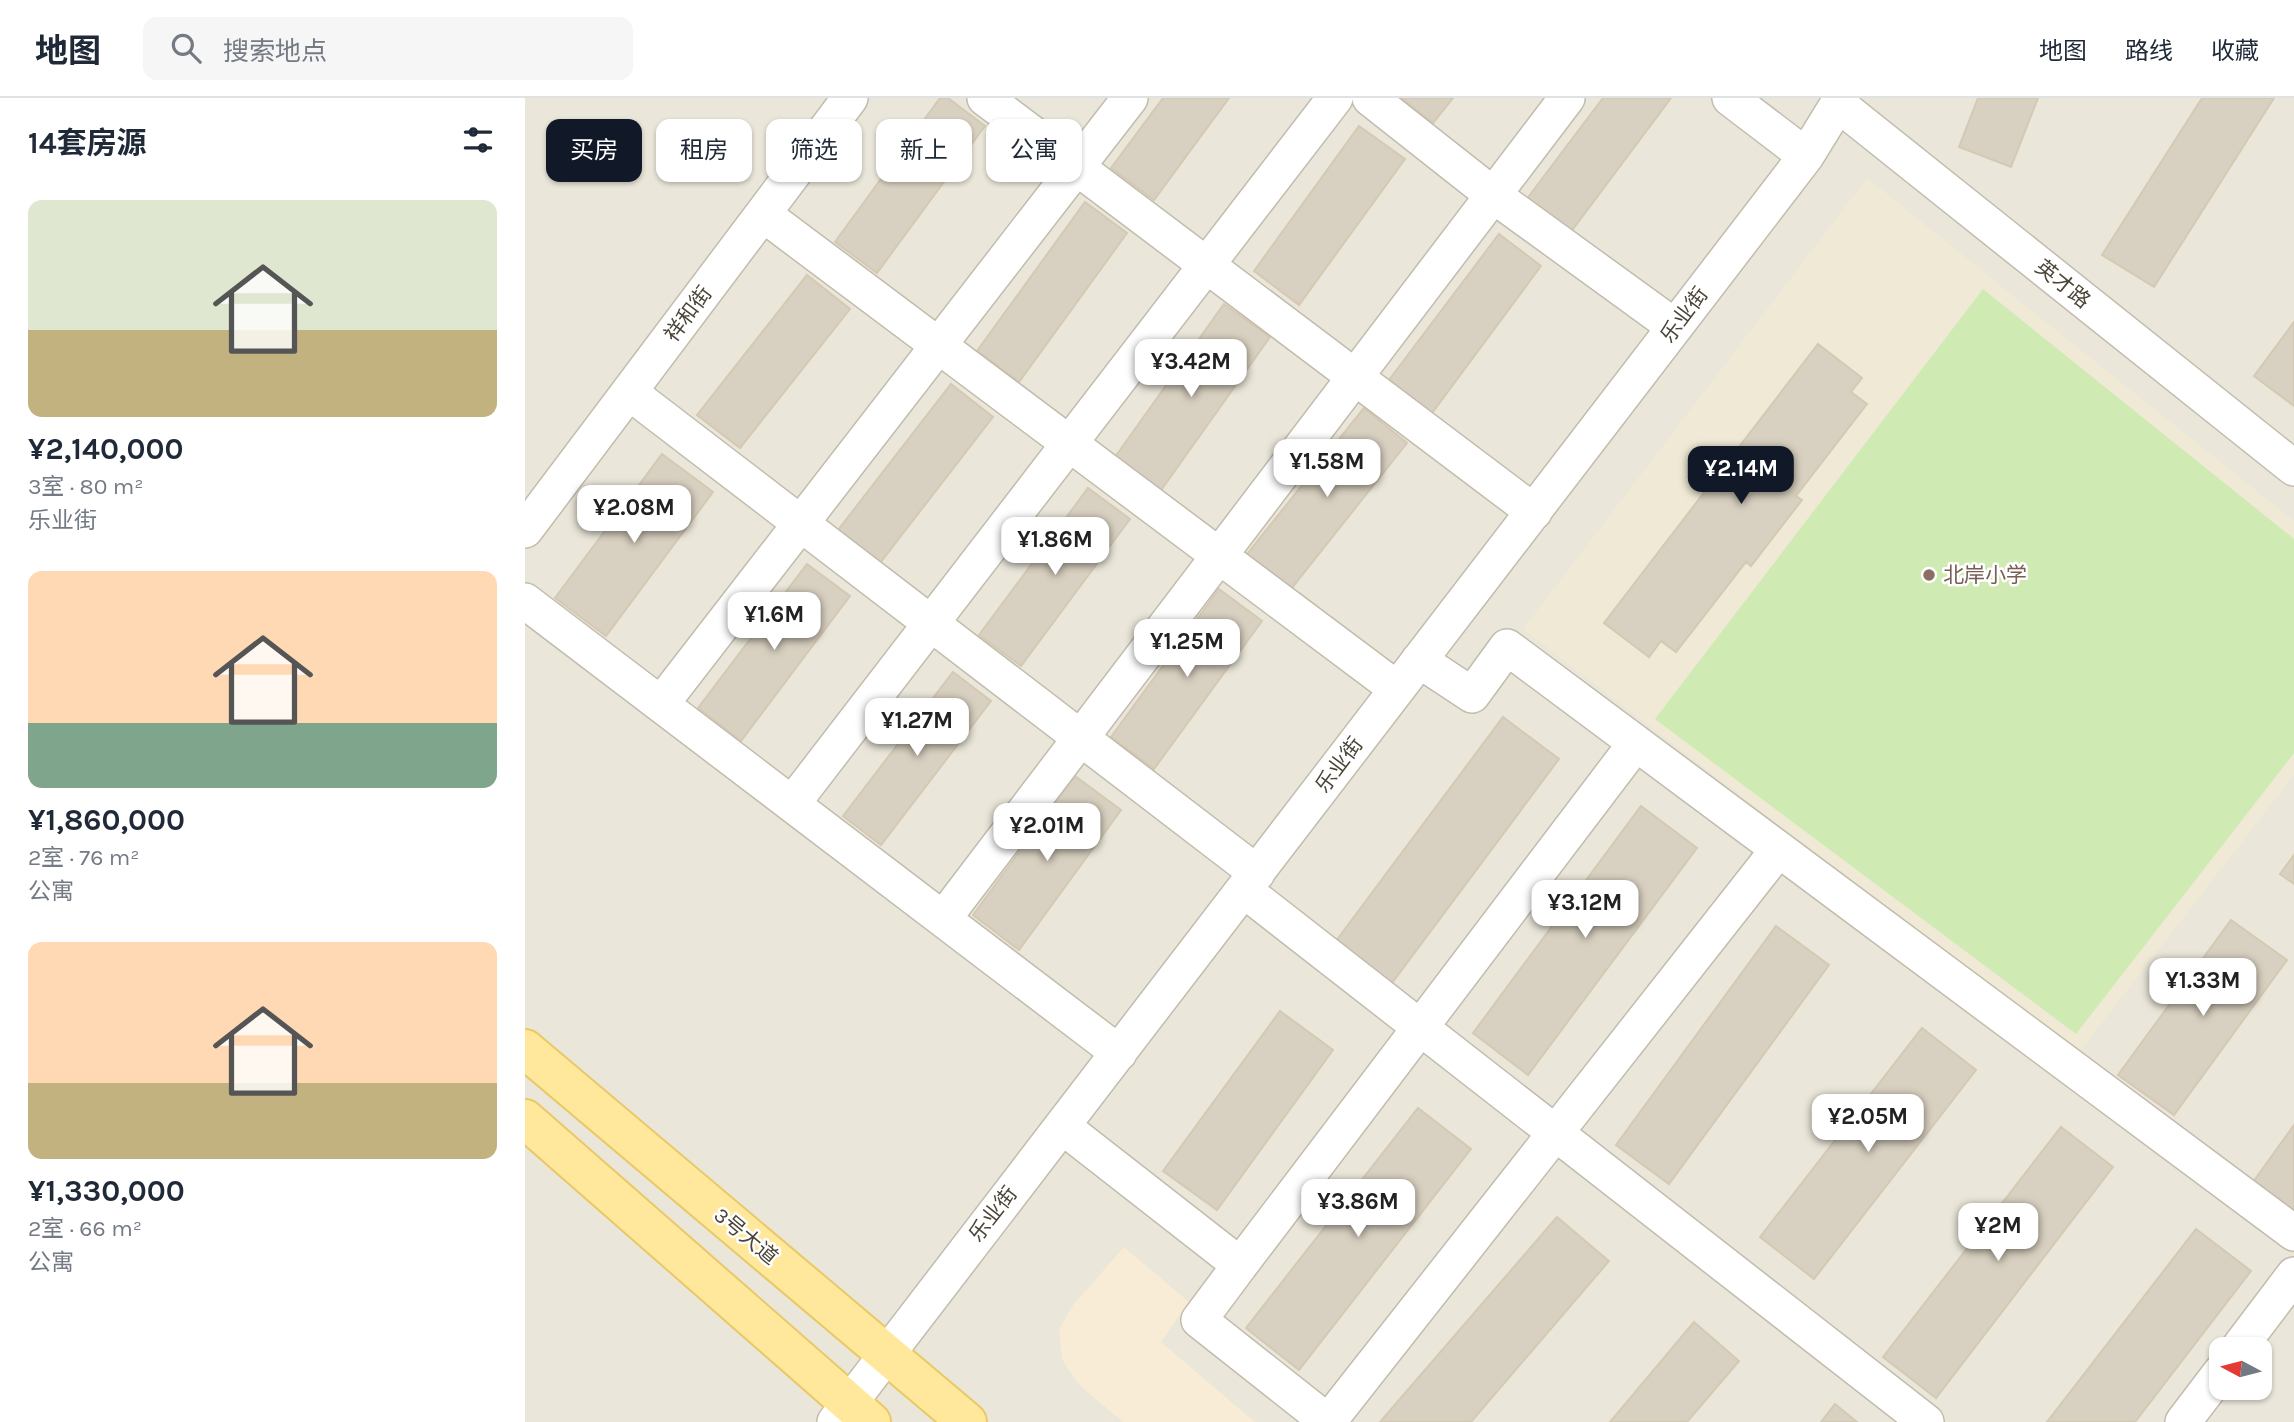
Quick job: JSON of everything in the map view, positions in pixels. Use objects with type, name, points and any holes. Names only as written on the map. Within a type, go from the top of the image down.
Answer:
[{"type":"main road","name":"3号大道","points":[[525,1049],[967,1422]]},
{"type":"main road","points":[[525,1119],[852,1416]]},
{"type":"street","name":"祥和街","points":[[525,530],[850,98]]},
{"type":"street","points":[[985,98],[1013,119]]},
{"type":"street","points":[[1082,160],[1130,98]]},
{"type":"street","points":[[792,804],[1335,98]]},
{"type":"street","points":[[1370,98],[1493,195],[1675,327]]},
{"type":"street","points":[[943,919],[1567,98]]},
{"type":"street","points":[[1730,98],[1806,156]]},
{"type":"street","name":"乐业街","points":[[852,1416],[885,1353],[1119,1053],[1806,156],[1840,101]]},
{"type":"street","name":"英才路","points":[[1840,101],[2294,468]]},
{"type":"street","points":[[1082,171],[1534,512]]},
{"type":"street","points":[[661,704],[1065,182]]},
{"type":"street","points":[[763,214],[1397,689]]},
{"type":"street","points":[[629,392],[1081,738],[1420,1027],[1926,1422]]},
{"type":"street","points":[[525,601],[1119,1053]]},
{"type":"street","points":[[1419,660],[1472,695],[1507,647],[2294,1233]]},
{"type":"street","points":[[1636,743],[1199,1320],[1328,1422],[1553,1132],[1779,850]]},
{"type":"street","points":[[1062,1126],[1240,1265]]},
{"type":"street","points":[[2247,1337],[2294,1275]]},
{"type":"street","points":[[2183,1422],[2209,1388]]},
{"type":"shaded area","points":[[525,98],[2294,98],[2294,1422],[525,1422]]},
{"type":"shaded area","name":"北岸小学","points":[[1867,178],[2294,521],[2294,775],[2078,1054],[1523,629]]},
{"type":"shaded area","points":[[1124,1247],[1189,1302],[1161,1342],[1255,1422],[1123,1422],[1078,1384],[1062,1359],[1059,1330],[1073,1305]]},
{"type":"green space","name":"北岸小学","points":[[1983,289],[2294,539],[2294,753],[2076,1034],[1655,719]]},
{"type":"building","points":[[940,98],[948,98],[985,126],[972,144],[972,119],[925,119]]},
{"type":"building","points":[[1163,98],[1229,98],[1154,200],[1111,168]]},
{"type":"building","points":[[1401,98],[1453,98],[1433,123]]},
{"type":"building","points":[[1603,98],[1671,98],[1570,233],[1526,200]]},
{"type":"building","points":[[1978,98],[2038,98],[2011,167],[1959,147]]},
{"type":"building","points":[[2202,98],[2274,98],[2154,287],[2102,255]]},
{"type":"building","points":[[1359,126],[1405,159],[1299,305],[1254,271]]},
{"type":"building","points":[[879,182],[944,182],[877,273],[835,242]]},
{"type":"building","points":[[1085,202],[1127,233],[1019,382],[977,351]]},
{"type":"building","points":[[1499,234],[1541,266],[1432,413],[1389,380]]},
{"type":"building","points":[[807,275],[850,309],[740,448],[697,415]]},
{"type":"building","points":[[1224,304],[1270,337],[1159,493],[1113,460]]},
{"type":"building","points":[[2294,322],[2294,406],[2254,376]]},
{"type":"building","points":[[1818,344],[1862,378],[1851,392],[1867,404],[1796,496],[1802,500],[1751,566],[1746,562],[1676,652],[1661,641],[1649,657],[1604,623]]},
{"type":"building","points":[[951,384],[993,417],[880,563],[838,530]]},
{"type":"building","points":[[1364,408],[1407,443],[1291,589],[1247,554]]},
{"type":"building","points":[[662,454],[713,492],[606,636],[555,598]]},
{"type":"building","points":[[1088,488],[1130,519],[1021,666],[979,635]]},
{"type":"building","points":[[807,564],[850,596],[741,741],[698,708]]},
{"type":"building","points":[[1219,589],[1262,621],[1154,769],[1111,737]]},
{"type":"building","points":[[953,672],[991,701],[881,845],[843,816]]},
{"type":"building","points":[[1503,717],[1559,759],[1392,983],[1336,941]]},
{"type":"building","points":[[1075,776],[1121,810],[1019,950],[973,915]]},
{"type":"building","points":[[1641,806],[1697,848],[1528,1075],[1473,1033]]},
{"type":"building","points":[[2294,855],[2294,884],[2280,874]]},
{"type":"building","points":[[2231,920],[2287,960],[2174,1115],[2118,1075]]},
{"type":"building","points":[[1776,926],[1829,965],[1669,1184],[1616,1145]]},
{"type":"building","points":[[1280,1011],[1333,1050],[1217,1210],[1163,1171]]},
{"type":"building","points":[[1922,1028],[1976,1070],[1814,1279],[1760,1237]]},
{"type":"building","points":[[1418,1108],[1471,1149],[1299,1370],[1246,1328]]},
{"type":"building","points":[[2294,1125],[2294,1212],[2253,1182]]},
{"type":"building","points":[[2061,1127],[2113,1167],[1936,1398],[1883,1357]]},
{"type":"building","points":[[1557,1217],[1609,1261],[1471,1422],[1380,1422]]},
{"type":"building","points":[[2196,1229],[2251,1271],[2135,1422],[2047,1422]]},
{"type":"building","points":[[1694,1322],[1739,1361],[1687,1422],[1610,1422]]},
{"type":"building","points":[[1835,1404],[1857,1422],[1821,1422]]},
{"type":"place","name":"北岸小学","points":[[1929,575]]}]
